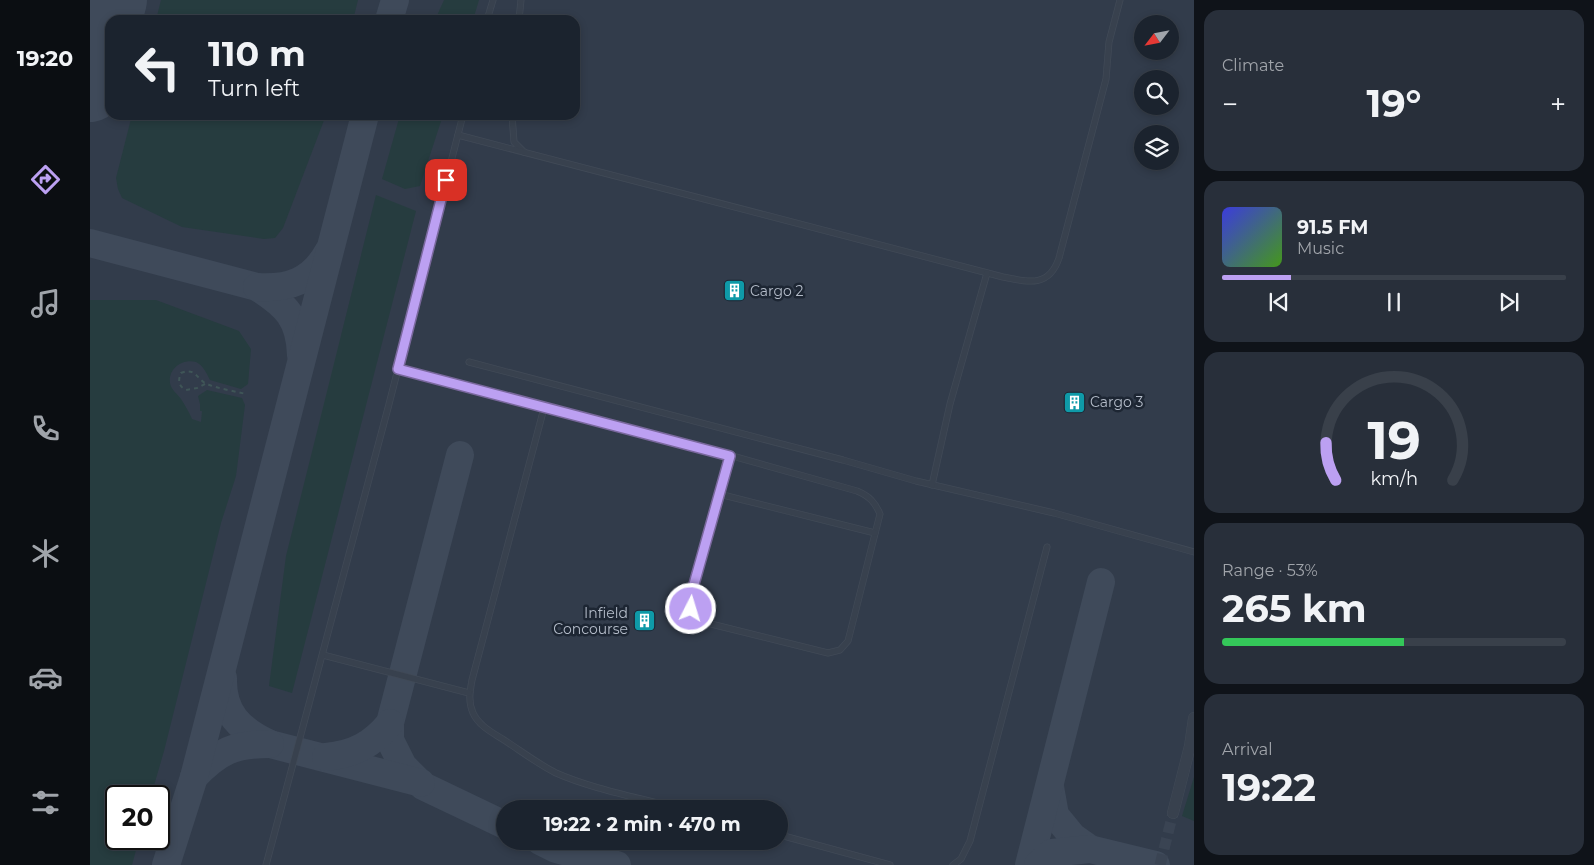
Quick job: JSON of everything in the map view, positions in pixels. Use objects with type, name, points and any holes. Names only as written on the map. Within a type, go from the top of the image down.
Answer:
[{"type":"street","points":[[1174,813],[1190,746],[1194,718]]},
{"type":"lane","points":[[488,15],[493,0]]},
{"type":"lane","points":[[519,15],[522,0]]},
{"type":"lane","points":[[458,135],[987,273],[1030,282],[1047,276],[1055,268],[1059,258],[1106,79],[1109,42],[1120,0]]},
{"type":"lane","points":[[266,865],[398,369],[461,120]]},
{"type":"lane","points":[[512,120],[514,142],[524,152]]},
{"type":"lane","points":[[932,484],[950,404],[987,273]]},
{"type":"lane","points":[[469,362],[932,484],[1054,513],[1194,552]]},
{"type":"lane","points":[[398,369],[730,456],[865,494],[876,506],[880,514],[848,640],[840,650],[828,653],[716,625],[700,620],[691,609],[690,602],[730,456]]},
{"type":"lane","points":[[544,408],[469,693],[474,714],[479,722],[531,759],[554,772],[572,780],[646,800]]},
{"type":"lane","points":[[719,494],[875,533]]},
{"type":"lane","points":[[953,865],[960,860],[970,841],[1047,547]]},
{"type":"lane","points":[[323,655],[469,693]]},
{"type":"lane","points":[[788,838],[890,865]]},
{"type":"path","points":[[205,384],[186,390],[178,381],[181,373],[186,371],[192,372],[205,384],[246,394]]},
{"type":"shaded area","points":[[90,0],[1194,0],[1194,865],[90,865]]},
{"type":"green space","points":[[161,0],[358,0],[354,15],[157,15]]},
{"type":"green space","points":[[444,0],[479,0],[474,15],[437,15]]},
{"type":"green space","points":[[131,120],[324,120],[283,228],[275,238],[264,239],[182,227],[122,198],[116,178]]},
{"type":"green space","points":[[399,120],[441,120],[420,186],[405,189],[382,179]]},
{"type":"green space","points":[[376,195],[416,211],[292,693],[269,686],[286,556]]},
{"type":"green space","points":[[90,300],[156,300],[239,331],[251,349],[248,384],[241,389],[210,380],[201,365],[191,361],[181,363],[171,373],[170,383],[172,388],[192,419],[201,422],[202,411],[200,411],[198,396],[207,390],[242,398],[245,405],[236,476],[221,523],[154,785],[105,785],[105,850],[136,850],[132,865],[90,865]]},
{"type":"green space","points":[[1194,777],[1194,821],[1182,816]]},
{"type":"taxiway","points":[[390,15],[395,0]]},
{"type":"taxiway","points":[[166,865],[194,777],[364,120]]},
{"type":"taxiway","points":[[90,243],[257,287],[276,300],[290,314],[298,332],[301,355]]},
{"type":"taxiway","points":[[257,287],[279,286],[298,281],[315,270],[328,252]]},
{"type":"taxiway","points":[[460,455],[390,723],[390,740],[403,766],[423,786],[496,821]]},
{"type":"taxiway","points":[[1029,865],[1101,582]]},
{"type":"taxiway","points":[[223,678],[226,701],[230,711],[242,726],[259,739],[270,744],[421,783]]},
{"type":"taxiway","points":[[326,757],[345,754],[362,747],[369,743],[390,723]]},
{"type":"taxiway","points":[[194,777],[211,761],[228,751],[257,744],[270,744]]},
{"type":"taxiway","points":[[1050,787],[1055,815],[1073,837],[1090,849]]},
{"type":"taxiway","points":[[1038,865],[1052,853],[1090,849],[1156,865]]},
{"type":"taxiway","points":[[560,850],[617,865]]},
{"type":"runway","points":[[109,15],[113,0]]},
{"type":"runway","points":[[90,88],[105,31]]},
{"type":"tunnel","points":[[1160,865],[1173,813]]},
{"type":"place","name":"Cargo 2","points":[[734,291]]},
{"type":"place","name":"Cargo 3","points":[[1074,402]]},
{"type":"place","name":"Infield Concourse","points":[[644,621]]},
{"type":"route","points":[[446,180],[398,369],[730,456],[691,595],[691,609]]}]
